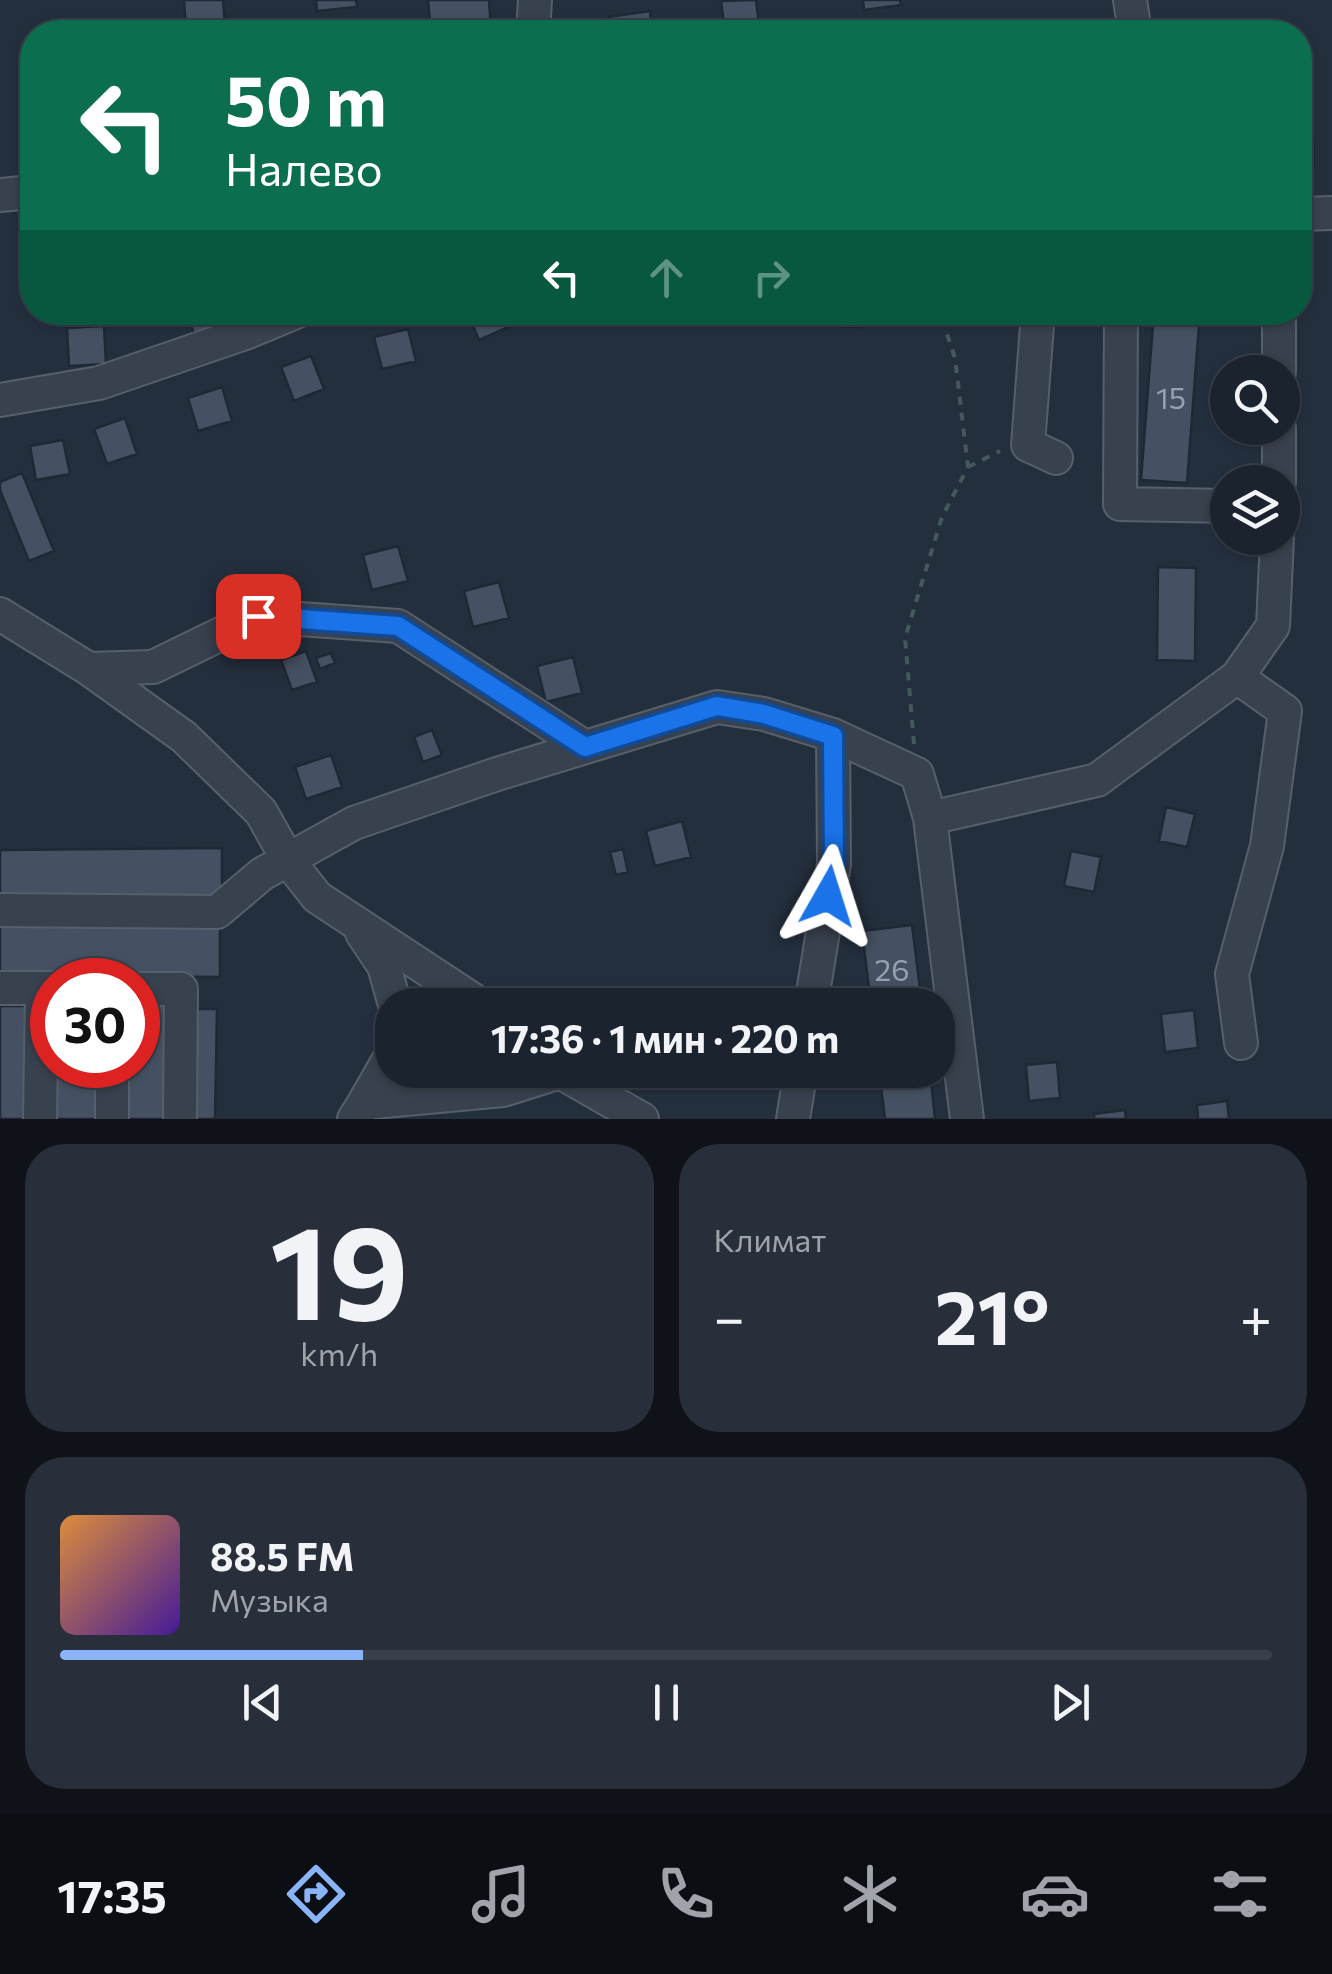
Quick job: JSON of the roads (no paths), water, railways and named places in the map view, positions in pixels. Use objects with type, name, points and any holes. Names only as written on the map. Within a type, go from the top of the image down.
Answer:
[{"type":"street","points":[[0,400],[99,383],[265,325]]},
{"type":"street","points":[[1037,325],[1028,445],[1056,458]]},
{"type":"street","points":[[1121,325],[1120,504],[1210,506]]},
{"type":"street","points":[[1278,325],[1279,355]]},
{"type":"street","points":[[930,818],[1097,780],[1237,677],[1272,626],[1276,555]]},
{"type":"street","points":[[0,614],[89,669],[184,737],[261,812],[288,860],[317,897],[455,988]]},
{"type":"street","points":[[89,669],[153,667],[258,616],[398,626],[585,747]]},
{"type":"street","points":[[1237,677],[1286,711],[1267,846],[1232,974],[1241,1044]]},
{"type":"street","points":[[0,910],[217,912],[262,874],[354,823],[717,706],[764,714],[833,736],[917,774],[930,818],[968,1119]]},
{"type":"street","points":[[814,988],[834,864],[833,736]]},
{"type":"street","points":[[352,920],[384,966],[390,988]]},
{"type":"street","points":[[0,988],[30,988]]},
{"type":"street","points":[[160,989],[181,989],[180,1119]]},
{"type":"street","points":[[359,1111],[375,1083]]},
{"type":"street","points":[[40,1119],[42,1088]]},
{"type":"street","points":[[112,1088],[112,1119]]},
{"type":"street","points":[[359,1111],[509,1088]]},
{"type":"street","points":[[588,1088],[642,1119]]},
{"type":"street","points":[[792,1119],[798,1088]]}]
